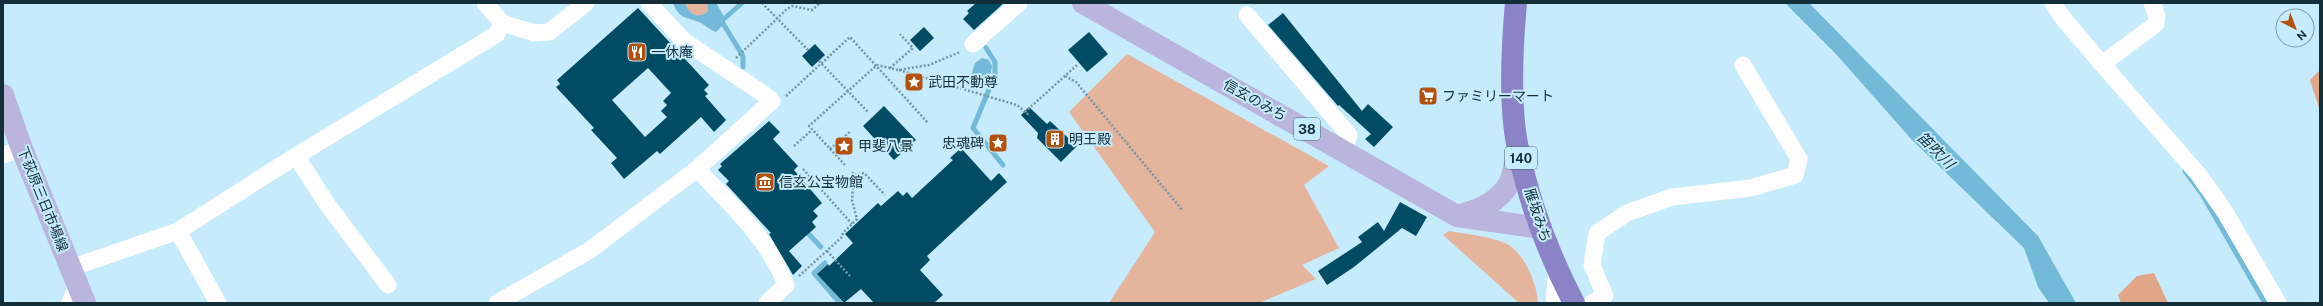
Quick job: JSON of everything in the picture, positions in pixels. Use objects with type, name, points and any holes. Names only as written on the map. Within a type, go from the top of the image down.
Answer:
[{"type":"highway","name":"雁坂みち","points":[[1516,3],[1512,67],[1518,148],[1541,228],[1557,269],[1574,303]]},
{"type":"main road","name":"信玄のみち","points":[[1083,3],[1344,150],[1457,216],[1541,228]]},
{"type":"main road","name":"下荻原三日市場線","points":[[3,95],[12,152],[76,290]]},
{"type":"main road","points":[[1457,216],[1473,212],[1494,201],[1508,186],[1518,148]]},
{"type":"street","points":[[486,3],[502,23],[535,33],[549,32],[586,3]]},
{"type":"street","points":[[497,303],[590,250],[698,169],[772,101],[684,41],[649,3]]},
{"type":"street","points":[[973,44],[1019,3]]},
{"type":"street","points":[[2053,3],[2062,17],[2199,175],[2225,212],[2278,303]]},
{"type":"street","points":[[2102,64],[2156,24],[2157,16],[2152,3]]},
{"type":"street","points":[[1247,15],[1349,135],[1344,150]]},
{"type":"street","points":[[76,290],[178,231],[296,156],[497,34],[502,23]]},
{"type":"street","points":[[1592,303],[1605,296],[1592,265],[1597,234],[1627,213],[1672,197],[1751,188],[1795,175],[1799,158],[1743,65]]},
{"type":"street","points":[[296,156],[327,204],[388,285]]},
{"type":"street","points":[[698,169],[749,226],[774,258],[786,286],[767,303]]},
{"type":"street","points":[[178,231],[218,303]]},
{"type":"street","points":[[1554,303],[1557,269]]},
{"type":"path","points":[[762,3],[808,50]]},
{"type":"path","points":[[738,56],[792,6],[812,10],[820,3]]},
{"type":"path","points":[[890,68],[913,48],[900,34]]},
{"type":"path","points":[[772,101],[776,106],[820,62],[850,37],[928,123]]},
{"type":"path","points":[[898,70],[928,65],[953,56],[973,44]]},
{"type":"path","points":[[820,62],[868,112]]},
{"type":"path","points":[[877,65],[1017,105],[1030,116]]},
{"type":"path","points":[[845,165],[809,126],[877,65]]},
{"type":"path","points":[[1025,112],[1077,65]]},
{"type":"path","points":[[1065,76],[1076,82],[1183,211]]},
{"type":"path","points":[[794,146],[812,130]]},
{"type":"path","points":[[830,149],[851,131]]},
{"type":"path","points":[[803,169],[852,224]]},
{"type":"path","points":[[786,286],[827,251],[857,219],[852,200],[854,175],[850,171]]},
{"type":"path","points":[[854,175],[864,173],[885,194]]},
{"type":"path","points":[[827,251],[850,276]]},
{"type":"shaded area","points":[[685,3],[707,3],[708,11],[701,15],[691,13],[686,7]]},
{"type":"shaded area","points":[[1127,54],[1329,166],[1304,185],[1339,248],[1302,265],[1316,279],[1259,303],[1109,303],[1155,232],[1069,112]]},
{"type":"shaded area","points":[[2320,70],[2320,111],[2310,80]]},
{"type":"shaded area","points":[[1449,231],[1494,239],[1507,244],[1519,255],[1529,270],[1535,287],[1538,303],[1519,303],[1443,235]]},
{"type":"shaded area","points":[[2154,273],[2168,303],[2121,303],[2118,295],[2137,276]]},
{"type":"water","points":[[673,3],[685,3],[686,7],[691,13],[701,15],[708,11],[707,3],[716,3],[725,18],[725,23],[716,32],[699,22],[680,15]]},
{"type":"water","name":"笛吹川","points":[[1785,3],[1809,3],[2038,236],[2076,303],[2049,303],[2038,287],[2024,248],[1912,140],[1836,54]]},
{"type":"water","points":[[982,58],[989,60],[992,66],[989,82],[971,76],[975,63]]},
{"type":"building","points":[[976,3],[1004,3],[974,30],[963,19],[969,13],[967,11]]},
{"type":"building","points":[[638,8],[709,85],[704,90],[708,94],[705,96],[726,120],[714,132],[701,117],[660,154],[657,151],[624,179],[611,163],[617,158],[591,130],[594,128],[556,87],[560,84],[557,80]],"holes":[[[648,68],[671,93],[663,101],[667,105],[661,111],[667,117],[645,137],[612,100]]]},
{"type":"building","points":[[1283,13],[1362,111],[1368,104],[1393,127],[1374,147],[1365,139],[1371,134],[1339,105],[1338,106],[1268,25]]},
{"type":"building","points":[[924,27],[934,38],[920,51],[910,40]]},
{"type":"building","points":[[1089,32],[1108,54],[1087,72],[1068,50]]},
{"type":"building","points":[[815,44],[825,55],[812,67],[802,56]]},
{"type":"building","points":[[884,106],[916,140],[894,160],[863,126]]},
{"type":"building","name":"明王殿","points":[[1029,107],[1047,124],[1050,121],[1077,146],[1061,162],[1037,138],[1038,133],[1021,115]]},
{"type":"building","points":[[769,121],[780,132],[773,139],[798,166],[794,170],[822,203],[813,211],[818,216],[812,222],[816,227],[789,251],[802,266],[793,275],[769,234],[771,233],[726,184],[729,181],[718,170],[722,166],[720,164]]},
{"type":"building","points":[[961,148],[991,181],[999,173],[1007,182],[927,256],[930,260],[920,270],[943,295],[934,303],[874,303],[861,289],[844,303],[817,274],[828,264],[829,266],[853,243],[845,234],[878,203],[881,206],[898,191],[903,196],[907,192],[912,198],[953,160],[950,158]]},
{"type":"building","points":[[1400,202],[1427,217],[1416,236],[1402,228],[1354,267],[1327,285],[1318,271],[1362,242],[1358,237],[1378,222],[1384,231]]},
{"type":"waterway","points":[[725,18],[742,3]]},
{"type":"waterway","points":[[724,25],[743,56],[743,67]]},
{"type":"waterway","points":[[986,48],[995,62],[995,75],[973,128],[1003,165]]},
{"type":"waterway","points":[[2185,171],[2202,194],[2265,303]]},
{"type":"waterway","points":[[804,229],[821,247]]},
{"type":"waterway","points":[[825,263],[814,273],[839,302]]},
{"type":"place","name":"一休庵","points":[[637,52]]},
{"type":"place","name":"武田不動尊","points":[[914,82]]},
{"type":"place","name":"ファミリーマート","points":[[1428,96]]},
{"type":"place","name":"明王殿","points":[[1055,139]]},
{"type":"place","name":"忠魂碑","points":[[998,143]]},
{"type":"place","name":"甲斐八景","points":[[844,146]]},
{"type":"place","name":"信玄公宝物館","points":[[765,182]]}]
